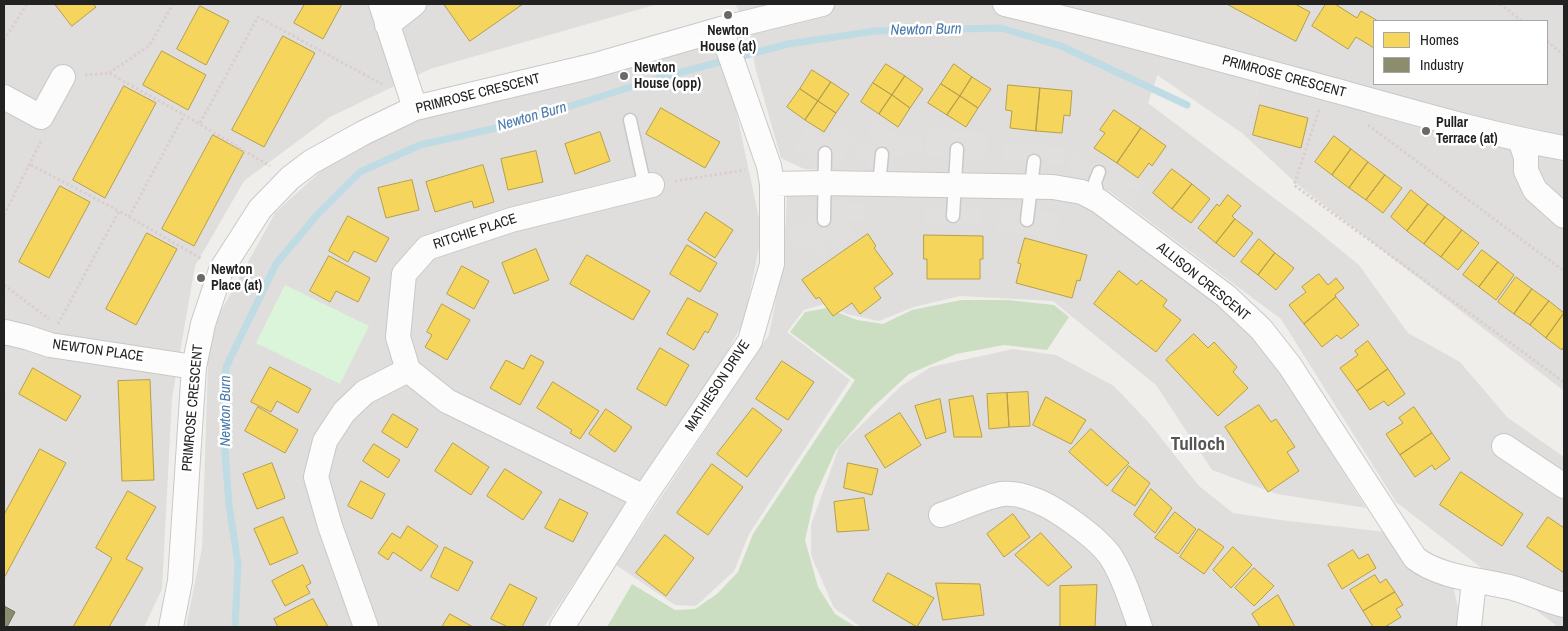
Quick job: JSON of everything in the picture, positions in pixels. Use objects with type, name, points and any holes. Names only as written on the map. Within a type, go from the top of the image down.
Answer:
[{"type":"street","points":[[405,113],[384,14],[414,4]]},
{"type":"street","name":"PRIMROSE CRESCENT","points":[[170,627],[180,581],[194,366],[202,324],[221,270],[260,209],[290,178],[311,162],[363,133],[405,113],[592,66],[725,36],[822,4]]},
{"type":"street","name":"PRIMROSE CRESCENT","points":[[1005,4],[1134,36],[1520,140],[1564,148]]},
{"type":"street","name":"MATHIESON DRIVE","points":[[562,627],[644,498],[750,341],[772,264],[771,175],[725,36]]},
{"type":"street","points":[[4,97],[41,117],[63,77]]},
{"type":"street","points":[[1520,140],[1526,157],[1526,171],[1535,190],[1564,216]]},
{"type":"street","name":"ALLISON CRESCENT","points":[[771,175],[824,183],[1053,187],[1082,192],[1099,201],[1226,296],[1261,329],[1290,366],[1415,558],[1425,565],[1474,581],[1512,588],[1564,605]]},
{"type":"street","name":"RITCHIE PLACE","points":[[408,370],[398,337],[404,274],[427,248],[510,220],[648,186]]},
{"type":"street","name":"NEWTON PLACE","points":[[4,333],[26,337],[54,335],[194,366]]},
{"type":"street","points":[[366,627],[330,526],[316,477],[325,441],[344,412],[365,392],[408,370],[447,401],[644,498]]},
{"type":"street","points":[[1504,446],[1564,486]]},
{"type":"street","points":[[941,515],[1000,494],[1014,494],[1034,499],[1067,519],[1097,542],[1110,556],[1129,594],[1140,627]]},
{"type":"street","points":[[1468,627],[1474,581]]},
{"type":"lane","points":[[630,120],[648,186]]},
{"type":"lane","points":[[953,216],[957,150]]},
{"type":"lane","points":[[824,220],[825,153]]},
{"type":"lane","points":[[879,185],[882,154]]},
{"type":"lane","points":[[1027,220],[1034,161]]},
{"type":"lane","points":[[1099,172],[1095,182],[1099,201]]},
{"type":"path","points":[[4,40],[26,4]]},
{"type":"path","points":[[63,77],[109,74],[149,46],[173,4]]},
{"type":"path","points":[[1500,4],[1521,20]]},
{"type":"path","points":[[200,123],[258,16],[382,84],[405,113]]},
{"type":"path","points":[[1548,42],[1564,55]]},
{"type":"path","points":[[109,74],[200,123],[290,178]]},
{"type":"path","points":[[1326,88],[1294,185],[1564,382]]},
{"type":"path","points":[[129,217],[184,115]]},
{"type":"path","points":[[4,215],[46,133],[41,117]]},
{"type":"path","points":[[1363,121],[1564,271]]},
{"type":"path","points":[[30,164],[119,211],[221,270]]},
{"type":"path","points":[[648,186],[771,175]]},
{"type":"path","points":[[4,285],[54,335],[119,211]]},
{"type":"shaded area","points":[[4,4],[658,4],[430,69],[330,117],[244,181],[195,266],[172,398],[162,589],[144,627],[4,627]]},
{"type":"shaded area","points":[[735,4],[1564,4],[1564,391],[1297,184],[1242,133],[1261,82],[1165,53],[1148,103],[1310,225],[1359,265],[1408,333],[1460,362],[1507,417],[1564,457],[1564,627],[1558,627],[1396,502],[1281,319],[1109,191],[1076,178],[804,169],[781,158],[755,67],[750,31]]},
{"type":"shaded area","points":[[713,44],[734,100],[762,233],[744,321],[709,385],[544,627],[186,627],[202,548],[209,333],[275,213],[345,149],[416,112],[582,70]]},
{"type":"shaded area","points":[[1165,53],[1261,82],[1242,133],[1157,75]]},
{"type":"shaded area","points":[[876,120],[899,136],[922,137],[921,154],[906,153],[894,162],[891,170],[871,170],[866,162],[852,151],[862,138],[876,148],[879,143],[866,134]]},
{"type":"shaded area","points":[[837,125],[858,138],[836,169],[812,169],[811,161],[793,147],[806,127],[826,140]]},
{"type":"shaded area","points":[[927,129],[987,133],[986,158],[968,158],[966,161],[966,171],[946,170],[947,161],[945,158],[924,156]]},
{"type":"shaded area","points":[[1004,142],[1065,148],[1063,166],[1046,165],[1042,172],[1024,172],[1023,165],[1020,162],[1002,160]]},
{"type":"shaded area","points":[[1076,153],[1091,163],[1106,159],[1144,187],[1139,193],[1120,181],[1119,184],[1137,196],[1131,204],[1112,190],[1076,175],[1066,168]]},
{"type":"shaded area","points":[[787,194],[1081,199],[1225,302],[1281,373],[1366,508],[1277,494],[1212,470],[1156,385],[1053,301],[960,296],[914,307],[879,321],[847,314],[825,304],[804,310],[787,332],[850,380],[749,534],[734,571],[696,606],[675,605],[616,565],[769,335],[784,258]]},
{"type":"shaded area","points":[[816,201],[864,203],[864,220],[847,220],[856,234],[835,249],[826,235],[820,239],[830,253],[822,258],[812,244],[799,253],[788,238],[791,236],[787,231],[811,216],[816,207]]},
{"type":"shaded area","points":[[944,203],[966,203],[966,207],[980,207],[980,225],[926,225],[926,207],[943,207]]},
{"type":"shaded area","points":[[1019,203],[1039,205],[1044,211],[1061,215],[1054,242],[1029,234],[997,233],[1000,209],[1015,209]]},
{"type":"shaded area","points":[[4,300],[48,357],[4,391]]},
{"type":"shaded area","points":[[1013,349],[1056,355],[1114,386],[1150,424],[1199,486],[1233,513],[1387,532],[1453,585],[1462,627],[861,627],[834,608],[811,555],[811,525],[839,447],[901,386],[931,367]]},
{"type":"green space","points":[[285,285],[369,326],[340,384],[256,343]]},
{"type":"green space","points":[[961,300],[1008,300],[1054,305],[1069,317],[1047,350],[1004,345],[956,354],[909,374],[872,408],[836,450],[815,496],[805,540],[818,587],[835,614],[856,627],[607,627],[632,584],[675,610],[695,609],[717,594],[738,572],[753,534],[855,380],[790,332],[805,312],[827,308],[857,320],[883,324],[912,310]]},
{"type":"building: Homes","points":[[55,4],[93,4],[96,7],[72,26]]},
{"type":"building: Homes","points":[[305,4],[342,4],[323,39],[294,23]]},
{"type":"building: Homes","points":[[444,4],[523,4],[470,41]]},
{"type":"building: Homes","points":[[1227,4],[1295,4],[1310,12],[1296,41]]},
{"type":"building: Homes","points":[[1326,4],[1335,4],[1357,18],[1361,11],[1376,20],[1373,20],[1373,47],[1356,37],[1348,49],[1312,26]]},
{"type":"building: Homes","points":[[200,6],[229,21],[206,65],[177,49]]},
{"type":"building: Homes","points":[[283,36],[315,53],[264,147],[232,130]]},
{"type":"building: Homes","points":[[162,51],[206,75],[188,110],[143,85]]},
{"type":"building: Homes","points":[[886,64],[905,76],[892,95],[873,83]]},
{"type":"building: Homes","points":[[954,64],[972,77],[960,96],[941,84]]},
{"type":"building: Homes","points":[[812,70],[831,82],[818,101],[800,89]]},
{"type":"building: Homes","points":[[905,76],[923,89],[910,108],[892,95]]},
{"type":"building: Homes","points":[[972,77],[991,89],[978,108],[960,96]]},
{"type":"building: Homes","points":[[831,82],[849,94],[836,113],[818,101]]},
{"type":"building: Homes","points":[[873,83],[892,95],[879,114],[861,102]]},
{"type":"building: Homes","points":[[941,84],[960,96],[947,115],[928,103]]},
{"type":"building: Homes","points":[[1008,85],[1040,88],[1036,131],[1010,128],[1012,111],[1006,110]]},
{"type":"building: Homes","points":[[124,86],[156,103],[105,198],[73,180]]},
{"type":"building: Homes","points":[[1040,88],[1072,91],[1070,116],[1064,115],[1062,133],[1036,131]]},
{"type":"building: Homes","points":[[800,89],[818,101],[805,120],[787,107]]},
{"type":"building: Homes","points":[[892,95],[910,108],[898,127],[879,114]]},
{"type":"building: Homes","points":[[960,96],[978,108],[966,127],[947,115]]},
{"type":"building: Homes","points":[[818,101],[836,113],[824,132],[805,120]]},
{"type":"building: Homes","points":[[1260,105],[1308,118],[1301,148],[1253,135]]},
{"type":"building: Homes","points":[[661,108],[720,142],[705,168],[646,134]]},
{"type":"building: Homes","points":[[1114,110],[1141,128],[1117,163],[1094,148],[1105,133],[1100,130]]},
{"type":"building: Homes","points":[[1141,128],[1166,146],[1152,166],[1149,163],[1138,178],[1117,163]]},
{"type":"building: Homes","points":[[600,132],[610,161],[575,174],[565,144]]},
{"type":"building: Homes","points":[[213,135],[244,152],[194,246],[162,229]]},
{"type":"building: Homes","points":[[1334,136],[1351,149],[1332,175],[1315,162]]},
{"type":"building: Homes","points":[[1351,149],[1368,162],[1349,188],[1332,175]]},
{"type":"building: Homes","points":[[536,151],[543,182],[508,190],[501,159]]},
{"type":"building: Homes","points":[[1368,162],[1385,175],[1366,200],[1349,188]]},
{"type":"building: Homes","points":[[483,165],[494,202],[474,208],[472,201],[435,212],[426,182]]},
{"type":"building: Homes","points":[[1172,169],[1192,184],[1172,209],[1153,193]]},
{"type":"building: Homes","points":[[1385,175],[1402,188],[1383,213],[1366,200]]},
{"type":"building: Homes","points":[[412,180],[419,210],[386,218],[378,188]]},
{"type":"building: Homes","points":[[1192,184],[1210,199],[1191,223],[1172,209]]},
{"type":"building: Homes","points":[[60,186],[90,202],[49,278],[19,262]]},
{"type":"building: Homes","points":[[1411,190],[1428,204],[1407,231],[1391,217]]},
{"type":"building: Homes","points":[[1228,195],[1241,206],[1232,216],[1235,219],[1216,243],[1198,228],[1217,204],[1219,206]]},
{"type":"building: Homes","points":[[1428,204],[1445,217],[1424,244],[1407,231]]},
{"type":"building: Homes","points":[[706,212],[733,230],[715,258],[688,240]]},
{"type":"building: Homes","points":[[348,216],[389,238],[376,262],[354,251],[348,262],[329,251]]},
{"type":"building: Homes","points":[[1445,217],[1462,230],[1441,257],[1424,244]]},
{"type":"building: Homes","points":[[1235,219],[1253,233],[1234,257],[1216,243]]},
{"type":"building: Homes","points":[[1462,230],[1479,243],[1458,270],[1441,257]]},
{"type":"building: Homes","points":[[147,233],[177,249],[136,325],[106,309]]},
{"type":"building: Homes","points":[[868,234],[876,246],[874,248],[893,274],[874,288],[881,298],[860,314],[852,303],[833,316],[819,297],[816,299],[802,280]]},
{"type":"building: Homes","points":[[924,235],[983,236],[983,259],[980,259],[980,279],[927,279],[927,259],[924,259]]},
{"type":"building: Homes","points":[[1025,238],[1087,255],[1080,281],[1077,280],[1072,298],[1016,283],[1021,264],[1018,263]]},
{"type":"building: Homes","points":[[1259,239],[1275,253],[1258,275],[1241,262]]},
{"type":"building: Homes","points":[[687,245],[717,263],[700,292],[670,274]]},
{"type":"building: Homes","points":[[536,249],[549,280],[514,294],[502,263]]},
{"type":"building: Homes","points":[[1482,250],[1498,262],[1479,287],[1463,275]]},
{"type":"building: Homes","points":[[1275,253],[1294,268],[1276,290],[1258,275]]},
{"type":"building: Homes","points":[[587,255],[650,291],[633,320],[570,284]]},
{"type":"building: Homes","points":[[329,256],[370,278],[358,302],[336,291],[330,302],[310,291]]},
{"type":"building: Homes","points":[[1498,262],[1514,275],[1496,300],[1479,287]]},
{"type":"building: Homes","points":[[462,266],[489,281],[474,309],[447,294]]},
{"type":"building: Homes","points":[[1119,271],[1137,285],[1141,280],[1167,300],[1163,306],[1181,320],[1156,352],[1094,304]]},
{"type":"building: Homes","points":[[1319,274],[1328,285],[1336,278],[1344,288],[1304,324],[1289,305],[1306,292],[1302,287]]},
{"type":"building: Homes","points":[[1516,277],[1532,289],[1514,314],[1498,302]]},
{"type":"building: Homes","points":[[1532,289],[1549,301],[1530,325],[1514,314]]},
{"type":"building: Homes","points":[[1336,297],[1359,325],[1341,339],[1337,335],[1322,347],[1304,324]]},
{"type":"building: Homes","points":[[688,298],[718,314],[708,333],[705,331],[694,350],[667,334]]},
{"type":"building: Homes","points":[[1549,301],[1564,313],[1546,338],[1530,325]]},
{"type":"building: Homes","points":[[442,304],[470,320],[447,360],[425,347],[432,335],[427,332]]},
{"type":"building: Homes","points":[[1564,313],[1564,346],[1562,350],[1546,338]]},
{"type":"building: Homes","points":[[1194,334],[1208,348],[1214,342],[1237,367],[1233,372],[1248,388],[1218,416],[1166,360]]},
{"type":"building: Homes","points":[[1368,341],[1388,369],[1357,391],[1340,368],[1358,355],[1355,351]]},
{"type":"building: Homes","points":[[660,348],[689,365],[666,406],[637,389]]},
{"type":"building: Homes","points":[[531,355],[544,362],[520,405],[490,388],[506,360],[523,369]]},
{"type":"building: Homes","points":[[782,361],[814,382],[788,420],[756,399]]},
{"type":"building: Homes","points":[[270,367],[311,389],[298,413],[277,401],[271,412],[251,402]]},
{"type":"building: Homes","points":[[33,368],[81,396],[66,421],[19,394]]},
{"type":"building: Homes","points":[[1388,369],[1405,394],[1388,406],[1384,401],[1370,410],[1357,391]]},
{"type":"building: Homes","points":[[150,380],[154,480],[122,481],[118,381]]},
{"type":"building: Homes","points":[[553,382],[599,411],[580,439],[570,433],[572,430],[537,408]]},
{"type":"building: Homes","points":[[1028,392],[1030,426],[1009,427],[1007,393]]},
{"type":"building: Homes","points":[[1007,393],[1009,427],[989,429],[987,394]]},
{"type":"building: Homes","points":[[973,396],[982,437],[954,437],[949,400]]},
{"type":"building: Homes","points":[[1046,397],[1086,420],[1071,444],[1033,425]]},
{"type":"building: Homes","points":[[940,399],[946,432],[926,439],[915,406]]},
{"type":"building: Homes","points":[[1259,405],[1271,422],[1276,419],[1295,447],[1287,452],[1299,471],[1268,492],[1225,427]]},
{"type":"building: Homes","points":[[258,407],[298,430],[285,453],[245,431]]},
{"type":"building: Homes","points":[[1414,407],[1432,433],[1400,455],[1386,434],[1403,423],[1399,418]]},
{"type":"building: Homes","points":[[753,408],[782,430],[747,477],[717,454]]},
{"type":"building: Homes","points":[[606,409],[632,427],[615,452],[589,434]]},
{"type":"building: Homes","points":[[900,413],[921,445],[885,468],[865,436]]},
{"type":"building: Homes","points":[[393,414],[418,429],[407,448],[382,432]]},
{"type":"building: Homes","points":[[1091,429],[1129,463],[1107,486],[1069,452]]},
{"type":"building: Homes","points":[[1432,433],[1450,459],[1435,470],[1432,465],[1415,477],[1400,455]]},
{"type":"building: Homes","points":[[453,443],[489,467],[471,495],[435,471]]},
{"type":"building: Homes","points":[[374,444],[400,460],[388,478],[363,461]]},
{"type":"building: Homes","points":[[40,449],[66,463],[4,578],[4,515]]},
{"type":"building: Homes","points":[[272,463],[285,498],[257,509],[243,474]]},
{"type":"building: Homes","points":[[848,463],[878,469],[872,495],[844,488]]},
{"type":"building: Homes","points":[[712,464],[743,487],[708,535],[677,513]]},
{"type":"building: Homes","points":[[1129,466],[1150,483],[1135,506],[1112,491]]},
{"type":"building: Homes","points":[[505,469],[542,492],[523,520],[487,496]]},
{"type":"building: Homes","points":[[1461,472],[1523,514],[1502,546],[1440,505]]},
{"type":"building: Homes","points":[[361,481],[385,494],[372,519],[348,506]]},
{"type":"building: Homes","points":[[1151,489],[1172,508],[1155,533],[1134,515]]},
{"type":"building: Homes","points":[[128,491],[156,507],[126,559],[143,568],[109,627],[73,627],[112,558],[96,548]]},
{"type":"building: Homes","points":[[864,498],[869,530],[837,532],[834,502]]},
{"type":"building: Homes","points":[[560,499],[588,513],[573,542],[545,528]]},
{"type":"building: Homes","points":[[1175,512],[1196,529],[1178,554],[1155,538]]},
{"type":"building: Homes","points":[[1013,514],[1030,537],[1004,557],[987,534]]},
{"type":"building: Homes","points":[[283,517],[298,553],[270,565],[254,529]]},
{"type":"building: Homes","points":[[1548,517],[1564,528],[1564,573],[1527,547]]},
{"type":"building: Homes","points":[[408,526],[438,546],[421,571],[393,552],[388,560],[378,553],[392,533],[400,538]]},
{"type":"building: Homes","points":[[1199,529],[1224,547],[1204,574],[1180,557]]},
{"type":"building: Homes","points":[[1041,533],[1072,567],[1048,586],[1015,555]]},
{"type":"building: Homes","points":[[665,535],[694,558],[666,596],[636,573]]},
{"type":"building: Homes","points":[[445,547],[473,562],[458,591],[431,577]]},
{"type":"building: Homes","points":[[1233,547],[1252,565],[1231,588],[1213,570]]},
{"type":"building: Homes","points":[[1353,550],[1359,559],[1368,554],[1376,568],[1342,589],[1328,565]]},
{"type":"building: Homes","points":[[303,565],[311,583],[306,586],[310,593],[285,606],[272,581]]},
{"type":"building: Homes","points":[[1254,568],[1274,586],[1254,606],[1235,588]]},
{"type":"building: Homes","points":[[888,573],[934,598],[917,627],[873,601]]},
{"type":"building: Homes","points":[[1375,575],[1380,583],[1386,579],[1395,592],[1363,611],[1350,590]]},
{"type":"building: Homes","points":[[936,583],[980,584],[984,615],[943,620]]},
{"type":"building: Homes","points":[[510,584],[537,598],[522,627],[508,627],[491,619]]},
{"type":"building: Homes","points":[[1097,585],[1095,627],[1060,627],[1060,586]]},
{"type":"building: Homes","points":[[1395,592],[1403,605],[1396,609],[1401,617],[1385,627],[1373,627],[1363,611]]},
{"type":"building: Homes","points":[[1278,595],[1295,627],[1260,627],[1252,614]]},
{"type":"building: Homes","points":[[313,599],[328,627],[278,627],[274,619]]},
{"type":"building: Homes","points":[[450,614],[473,627],[442,627]]},
{"type":"building: Industry","points":[[4,606],[15,612],[7,627],[4,627]]},
{"type":"waterway","name":"Newton Burn","points":[[235,627],[238,564],[229,505],[223,425],[226,367],[276,264],[317,215],[360,172],[420,145],[514,124],[659,78],[788,44],[875,31],[1001,28],[1061,46],[1187,105]]},
{"type":"place","name":"Newton House (at)","points":[[728,15]]},
{"type":"place","name":"Newton House (opp)","points":[[624,76]]},
{"type":"place","name":"Pullar Terrace (at)","points":[[1426,131]]},
{"type":"place","name":"Newton Place (at)","points":[[201,278]]},
{"type":"district","name":"Tulloch","points":[[1198,445]]}]
